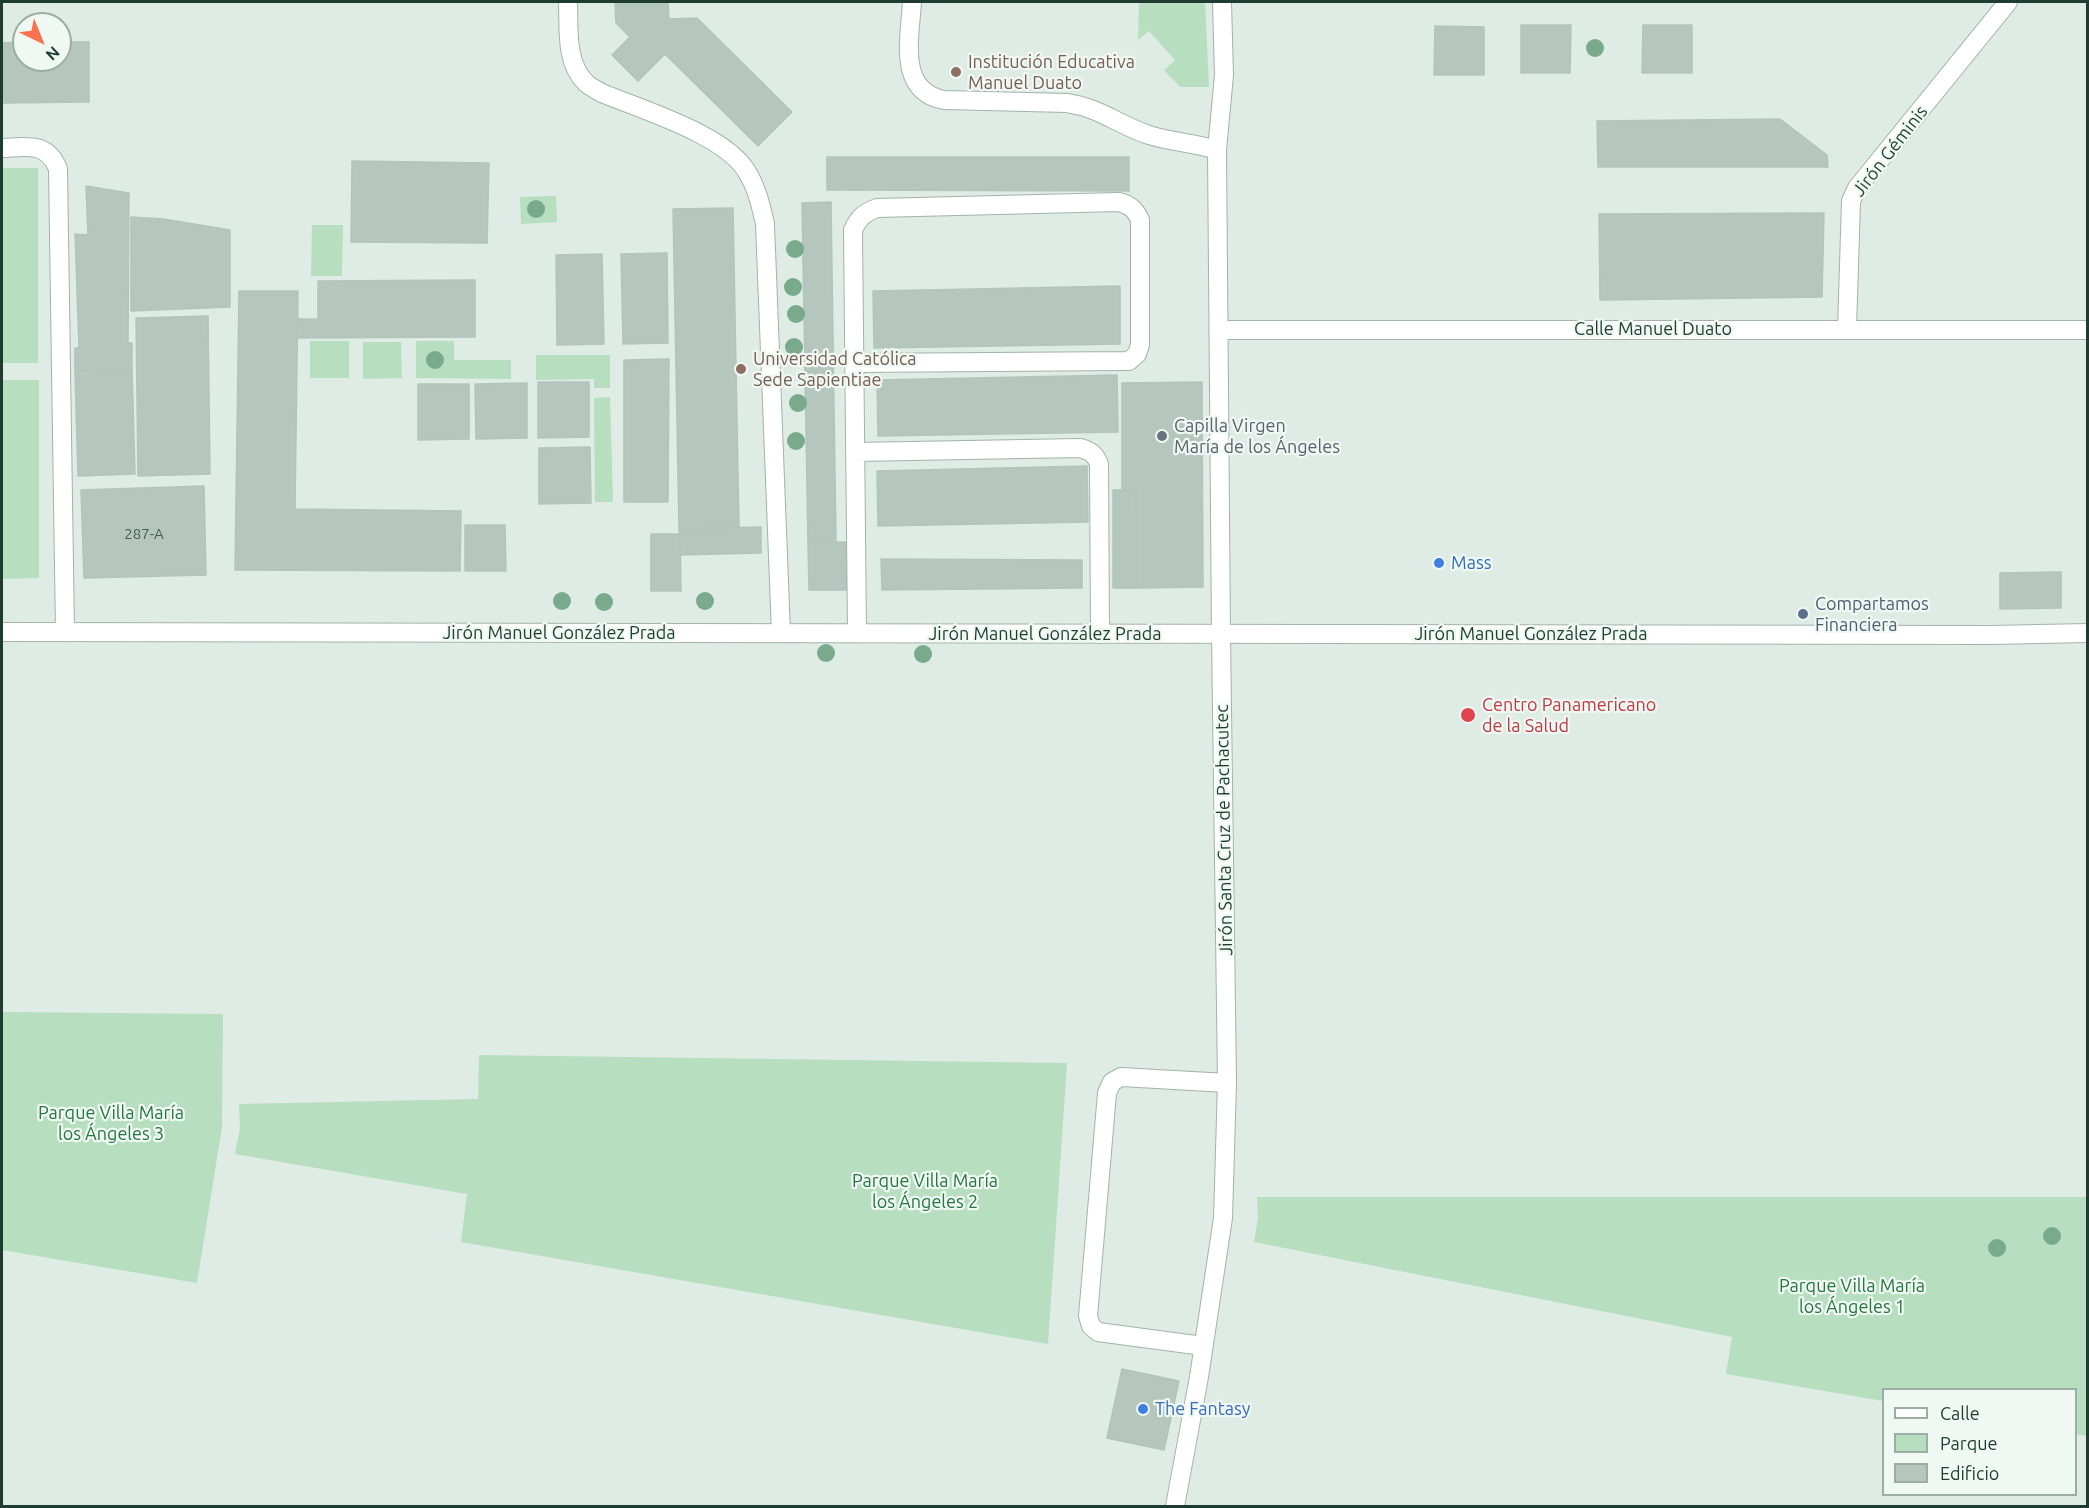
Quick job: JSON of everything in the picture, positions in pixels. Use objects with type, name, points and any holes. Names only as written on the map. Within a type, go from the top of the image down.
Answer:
[{"type":"street","points":[[568,2],[570,49],[575,68],[586,83],[602,93],[711,138],[729,151],[747,170],[759,198],[765,224],[781,633]]},
{"type":"street","points":[[912,2],[910,63],[915,83],[921,91],[928,95],[944,100],[1084,105],[1152,136],[1217,150]]},
{"type":"street","name":"Jirón Santa Cruz de Pachacutec","points":[[1174,1506],[1223,1218],[1227,1083],[1217,150],[1224,75],[1222,2]]},
{"type":"street","name":"Jirón Géminis","points":[[1847,329],[1851,201],[1857,188],[2008,2]]},
{"type":"street","points":[[2,148],[36,147],[46,151],[54,159],[58,169],[65,632]]},
{"type":"street","points":[[855,363],[1129,360],[1137,354],[1140,345],[1140,220],[1136,211],[1119,202],[877,208],[864,213],[858,219],[853,230],[857,633]]},
{"type":"street","name":"Calle Manuel Duato","points":[[1219,330],[2088,330]]},
{"type":"street","points":[[855,452],[1080,448],[1089,450],[1096,456],[1099,464],[1100,634]]},
{"type":"street","name":"Jirón Manuel González Prada","points":[[2,632],[1990,635],[2088,633]]},
{"type":"street","points":[[1203,1346],[1098,1332],[1091,1326],[1088,1316],[1107,1093],[1112,1082],[1121,1077],[1227,1083]]},
{"type":"green space","points":[[1139,2],[1205,2],[1209,87],[1180,87],[1164,70],[1175,60],[1149,31],[1138,40]]},
{"type":"green space","points":[[2,168],[38,168],[38,363],[2,363]]},
{"type":"green space","points":[[556,196],[557,222],[521,224],[520,197]]},
{"type":"green space","points":[[312,225],[343,225],[342,276],[311,276]]},
{"type":"green space","points":[[310,341],[349,341],[349,378],[310,378]]},
{"type":"green space","points":[[416,341],[454,341],[454,360],[511,360],[511,379],[416,378]]},
{"type":"green space","points":[[363,342],[401,342],[402,378],[363,379]]},
{"type":"green space","points":[[536,355],[610,355],[610,388],[594,388],[594,379],[536,380]]},
{"type":"green space","points":[[2,380],[39,380],[39,578],[2,579]]},
{"type":"green space","points":[[610,397],[613,502],[595,502],[594,398]]},
{"type":"green space","name":"Parque Villa María los Ángeles 3","points":[[2,1012],[223,1014],[222,1127],[197,1283],[2,1250]]},
{"type":"green space","name":"Parque Villa María los Ángeles 2","points":[[479,1055],[1067,1063],[1048,1344],[461,1242],[467,1194],[235,1154],[240,1128],[239,1104],[478,1099]]},
{"type":"green space","name":"Parque Villa María los Ángeles 1","points":[[1257,1197],[2087,1197],[2087,1436],[2077,1434],[2077,1388],[1882,1388],[1882,1401],[1726,1374],[1732,1337],[1254,1242],[1258,1218]]},
{"type":"building","points":[[615,2],[668,2],[669,19],[697,18],[792,112],[758,146],[665,54],[638,81],[612,55],[630,37],[616,23]]},
{"type":"building","points":[[1521,25],[1571,25],[1570,73],[1521,73]]},
{"type":"building","points":[[1643,25],[1692,25],[1692,73],[1642,73]]},
{"type":"building","points":[[1435,26],[1484,27],[1484,75],[1434,75]]},
{"type":"building","points":[[72,42],[89,42],[89,102],[2,103],[2,43],[12,43],[12,72],[72,72]]},
{"type":"building","points":[[1780,119],[1827,155],[1828,167],[1598,167],[1597,121]]},
{"type":"building","points":[[827,157],[1129,157],[1129,191],[827,190]]},
{"type":"building","points":[[352,161],[489,163],[487,243],[351,242]]},
{"type":"building","points":[[86,186],[129,193],[128,343],[132,343],[132,369],[75,371],[75,348],[79,348],[75,234],[88,235]]},
{"type":"building","points":[[831,202],[836,542],[808,543],[802,203]]},
{"type":"building","points":[[733,208],[739,527],[679,529],[673,209]]},
{"type":"building","points":[[1824,213],[1822,297],[1600,300],[1599,214]]},
{"type":"building","points":[[131,217],[163,219],[230,230],[230,307],[131,311]]},
{"type":"building","points":[[667,253],[668,343],[623,344],[621,254]]},
{"type":"building","points":[[602,254],[604,344],[557,345],[556,255]]},
{"type":"building","points":[[475,280],[475,337],[297,338],[298,319],[318,319],[318,281]]},
{"type":"building","points":[[1120,286],[1120,344],[874,348],[873,291]]},
{"type":"building","points":[[239,291],[298,291],[295,509],[461,511],[460,571],[235,570]]},
{"type":"building","points":[[208,316],[210,474],[138,476],[136,318]]},
{"type":"building","points":[[669,359],[668,502],[624,502],[624,360]]},
{"type":"building","points":[[132,369],[135,474],[78,476],[75,371]]},
{"type":"building","points":[[1117,375],[1118,432],[878,436],[877,380]]},
{"type":"building","points":[[538,382],[589,382],[589,437],[538,438]]},
{"type":"building","name":"Capilla Virgen María de los Ángeles","points":[[1202,382],[1203,587],[1137,588],[1136,490],[1122,490],[1122,383]]},
{"type":"building","points":[[527,383],[527,438],[476,439],[475,384]]},
{"type":"building","points":[[418,384],[469,384],[469,439],[418,440]]},
{"type":"building","points":[[590,447],[591,503],[539,504],[539,448]]},
{"type":"building","points":[[1087,466],[1088,522],[878,526],[877,471]]},
{"type":"building","points":[[204,486],[206,575],[84,578],[81,490]]},
{"type":"building","points":[[1113,490],[1136,490],[1137,588],[1113,588]]},
{"type":"building","points":[[465,525],[505,525],[506,571],[465,571]]},
{"type":"building","points":[[761,527],[761,553],[680,555],[679,529]]},
{"type":"building","points":[[651,534],[680,534],[681,591],[651,591]]},
{"type":"building","points":[[846,542],[847,590],[809,590],[808,543]]},
{"type":"building","points":[[881,559],[1082,560],[1082,588],[882,590]]},
{"type":"building","points":[[2061,572],[2061,608],[2000,609],[2000,573]]},
{"type":"building","name":"The Fantasy","points":[[1122,1369],[1179,1381],[1164,1450],[1107,1438]]},
{"type":"place","name":"Institución Educativa Manuel Duato","points":[[956,72]]},
{"type":"place","name":"Universidad Católica Sede Sapientiae","points":[[741,369]]},
{"type":"place","name":"Capilla Virgen María de los Ángeles","points":[[1162,436]]},
{"type":"place","name":"Mass","points":[[1439,563]]},
{"type":"place","name":"Compartamos Financiera","points":[[1803,614]]},
{"type":"place","name":"Centro Panamericano de la Salud","points":[[1468,715]]},
{"type":"place","name":"The Fantasy","points":[[1143,1409]]}]
